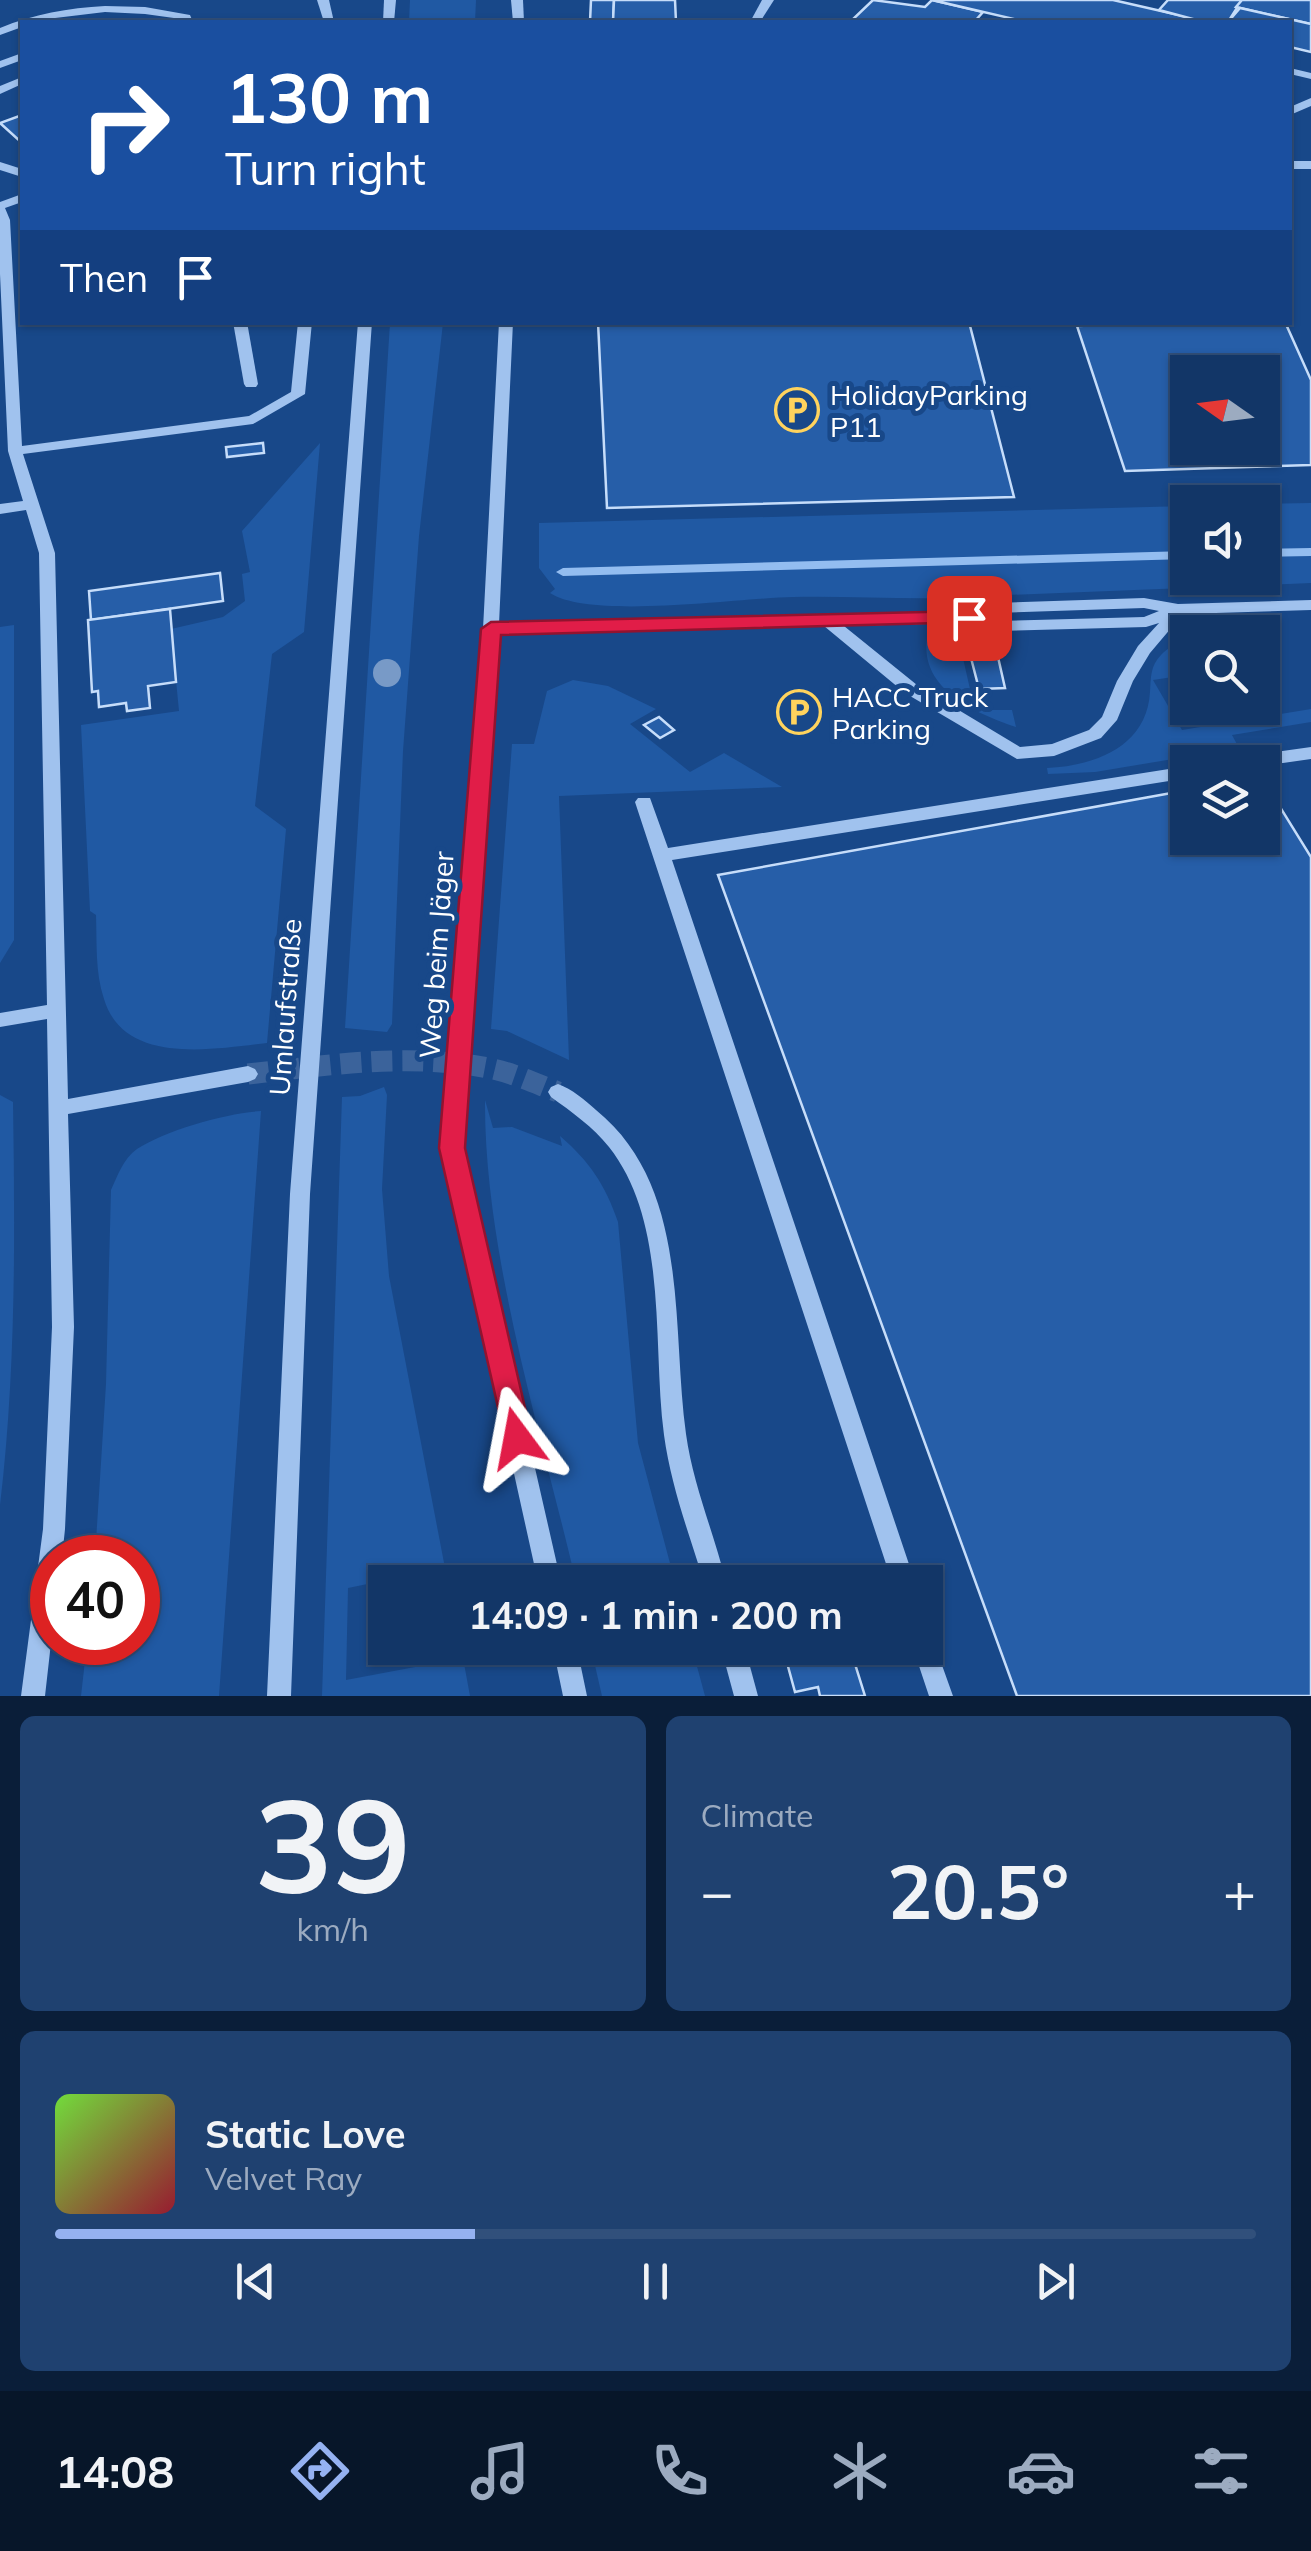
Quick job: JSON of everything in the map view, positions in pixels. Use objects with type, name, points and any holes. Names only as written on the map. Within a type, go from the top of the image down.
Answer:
[{"type":"street","points":[[36,20],[119,6],[186,20]]},
{"type":"street","points":[[0,208],[4,220],[5,352],[15,451],[46,553],[57,1010],[64,1327],[54,1529],[33,1696]]},
{"type":"street","points":[[241,325],[251,384]]},
{"type":"street","points":[[15,451],[254,420],[298,394],[305,325]]},
{"type":"street","name":"Umlaufstraße","points":[[279,1696],[300,1194],[365,325]]},
{"type":"street","name":"Weg beim Jäger","points":[[506,325],[491,629],[452,1148],[546,1565]]},
{"type":"street","points":[[0,509],[32,504]]},
{"type":"street","points":[[491,629],[824,619],[969,618],[997,626],[1146,622],[1178,610],[1311,605]]},
{"type":"street","points":[[824,619],[912,689],[1017,753],[1054,750],[1094,734],[1109,720],[1125,681],[1144,650],[1178,610]]},
{"type":"street","points":[[1280,757],[1311,752]]},
{"type":"street","points":[[662,855],[1170,775]]},
{"type":"street","points":[[644,802],[897,1565]]},
{"type":"street","points":[[0,1020],[57,1010]]},
{"type":"street","points":[[59,1108],[248,1074]]},
{"type":"street","points":[[558,1092],[594,1119],[620,1147],[639,1182],[651,1217],[661,1276],[676,1438],[710,1565]]},
{"type":"street","points":[[568,1665],[576,1696]]},
{"type":"street","points":[[737,1665],[746,1696]]},
{"type":"street","points":[[930,1665],[941,1696]]},
{"type":"shaded area","points":[[410,0],[476,0],[475,20],[409,20]]},
{"type":"shaded area","points":[[390,325],[443,325],[419,536],[403,751],[392,1024],[387,1032],[345,1028]]},
{"type":"shaded area","points":[[320,443],[304,632],[272,654],[255,806],[286,829],[267,1043],[197,1049],[150,1044],[130,1035],[115,1020],[101,989],[96,915],[90,911],[81,725],[179,711],[171,629],[223,617],[245,601],[242,574],[250,572],[242,531]]},
{"type":"shaded area","points":[[1311,503],[1311,583],[1280,584],[1280,504]]},
{"type":"shaded area","points":[[1170,506],[1170,589],[958,597],[956,589],[946,589],[946,598],[793,597],[667,606],[598,605],[550,593],[555,589],[539,568],[539,523]]},
{"type":"shaded area","points":[[14,625],[14,940],[0,963],[0,627]]},
{"type":"shaded area","points":[[958,636],[972,698],[987,698],[990,710],[1012,710],[1016,727],[969,707],[942,686],[932,672],[927,640]]},
{"type":"shaded area","points":[[1170,648],[1170,677],[1153,680],[1170,709],[1170,725],[1179,725],[1182,730],[1213,725],[1280,725],[1280,714],[1311,709],[1311,722],[1232,735],[1237,745],[1170,745],[1170,760],[1095,772],[1048,774],[1047,768],[1099,758],[1128,740],[1147,711],[1152,672]]},
{"type":"shaded area","points":[[573,680],[608,686],[656,709],[630,724],[690,772],[724,753],[782,787],[559,796],[569,1060],[507,1031],[491,1029],[512,744],[534,744],[547,691]]},
{"type":"shaded area","points":[[384,1087],[387,1095],[382,1189],[389,1276],[444,1565],[368,1565],[368,1584],[348,1588],[346,1680],[426,1665],[464,1665],[470,1696],[322,1696],[342,1097],[360,1096]]},
{"type":"shaded area","points":[[0,1095],[13,1102],[14,1203],[12,1354],[0,1505]]},
{"type":"shaded area","points":[[485,1100],[493,1128],[512,1127],[562,1146],[560,1136],[595,1174],[613,1208],[618,1222],[638,1443],[670,1565],[572,1565],[504,1280],[487,1158]]},
{"type":"shaded area","points":[[261,1111],[219,1696],[81,1696],[85,1665],[160,1665],[160,1535],[96,1535],[106,1384],[111,1190],[121,1168],[137,1149],[164,1135],[231,1115]]},
{"type":"shaded area","points":[[595,1665],[697,1665],[705,1696],[602,1696]]},
{"type":"building","points":[[591,0],[614,0],[613,20],[590,20]]},
{"type":"building","points":[[614,0],[675,0],[676,20],[613,20]]},
{"type":"building","points":[[873,0],[925,7],[932,0],[983,12],[976,20],[852,20]]},
{"type":"building","points":[[932,0],[1113,0],[1201,20],[1018,20]]},
{"type":"building","points":[[1168,0],[1242,0],[1229,20],[1196,20],[1159,10]]},
{"type":"building","points":[[1242,0],[1311,0],[1311,24],[1236,7]]},
{"type":"building","points":[[1240,8],[1311,24],[1311,52],[1292,47],[1292,20],[1230,20]]},
{"type":"building","points":[[20,116],[20,141],[0,123]]},
{"type":"building","name":"HolidayParking P11","points":[[598,325],[970,325],[1014,497],[607,508]]},
{"type":"building","points":[[1286,325],[1311,380],[1311,465],[1125,471],[1077,326]]},
{"type":"building","points":[[263,443],[264,453],[227,457],[226,447]]},
{"type":"building","points":[[220,573],[223,601],[91,620],[89,591]]},
{"type":"building","points":[[170,609],[176,682],[148,686],[150,708],[127,711],[126,703],[99,707],[98,691],[92,692],[88,620]]},
{"type":"building","points":[[998,657],[1005,688],[979,689],[971,658]]},
{"type":"building","points":[[659,717],[674,730],[660,738],[644,725]]},
{"type":"building","points":[[1170,793],[1170,855],[1280,855],[1280,807],[1311,857],[1311,1696],[1017,1696],[718,875]]},
{"type":"building","points":[[788,1665],[855,1665],[865,1696],[820,1696],[818,1687],[795,1692]]},
{"type":"waterway","points":[[1280,553],[1311,552]]},
{"type":"waterway","points":[[563,572],[1170,555]]},
{"type":"tunnel","points":[[248,1074],[370,1062],[432,1061],[493,1069],[558,1092]]},
{"type":"place","name":"HolidayParking P11","points":[[797,410]]},
{"type":"place","name":"HACC Truck Parking","points":[[799,712]]},
{"type":"route","points":[[517,1438],[452,1148],[491,629],[969,618]]}]
